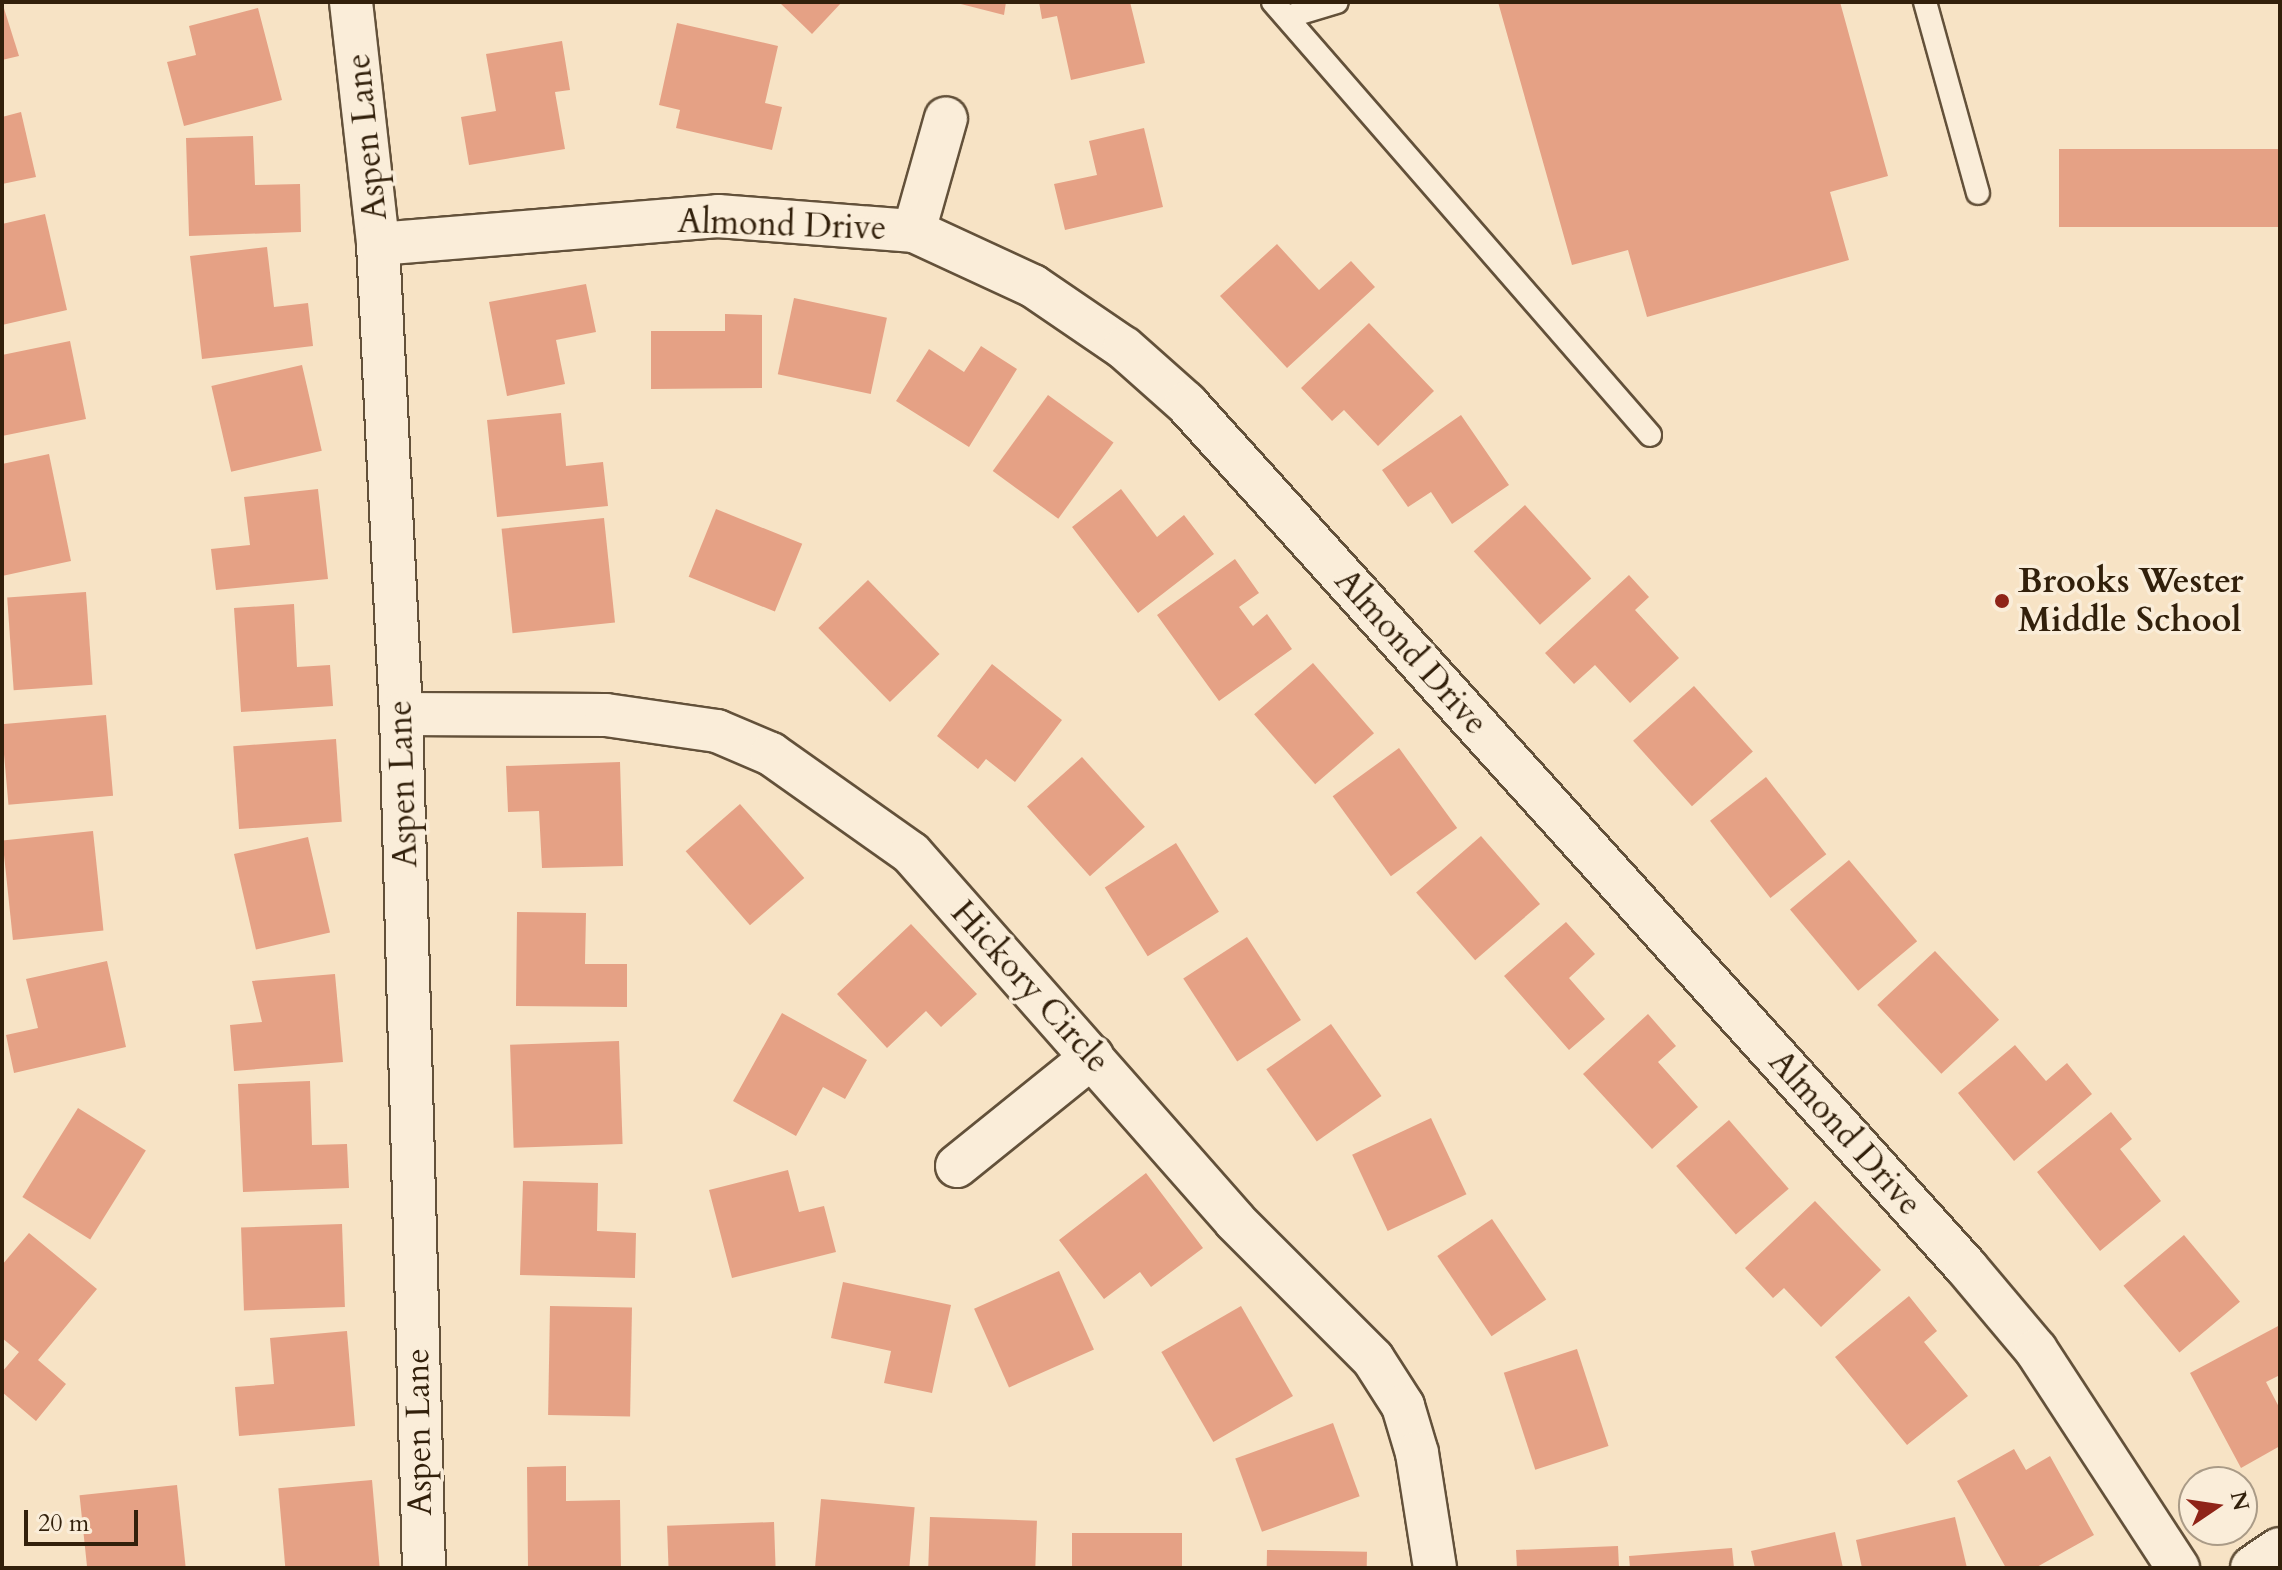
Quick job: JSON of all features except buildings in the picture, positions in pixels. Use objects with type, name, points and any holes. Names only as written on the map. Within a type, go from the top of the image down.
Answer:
[{"type":"street","name":"Aspen Lane","points":[[351,2],[378,244],[401,714],[424,1568]]},
{"type":"street","points":[[914,231],[946,118]]},
{"type":"street","name":"Almond Drive","points":[[378,244],[718,216],[914,231],[1033,286],[1124,348],[1186,403],[1967,1268],[2036,1350],[2178,1568]]},
{"type":"street","name":"Hickory Circle","points":[[401,714],[670,720],[771,754],[911,853],[1235,1221],[1373,1359],[1403,1406],[1417,1453],[1435,1568]]},
{"type":"street","points":[[957,1166],[1092,1057]]},
{"type":"street","points":[[2253,1568],[2280,1550]]},
{"type":"lane","points":[[1280,10],[1337,2]]},
{"type":"lane","points":[[1925,2],[1978,193]]},
{"type":"lane","points":[[1280,10],[1650,435]]},
{"type":"place","name":"Brooks Wester Middle School","points":[[2002,601]]}]
